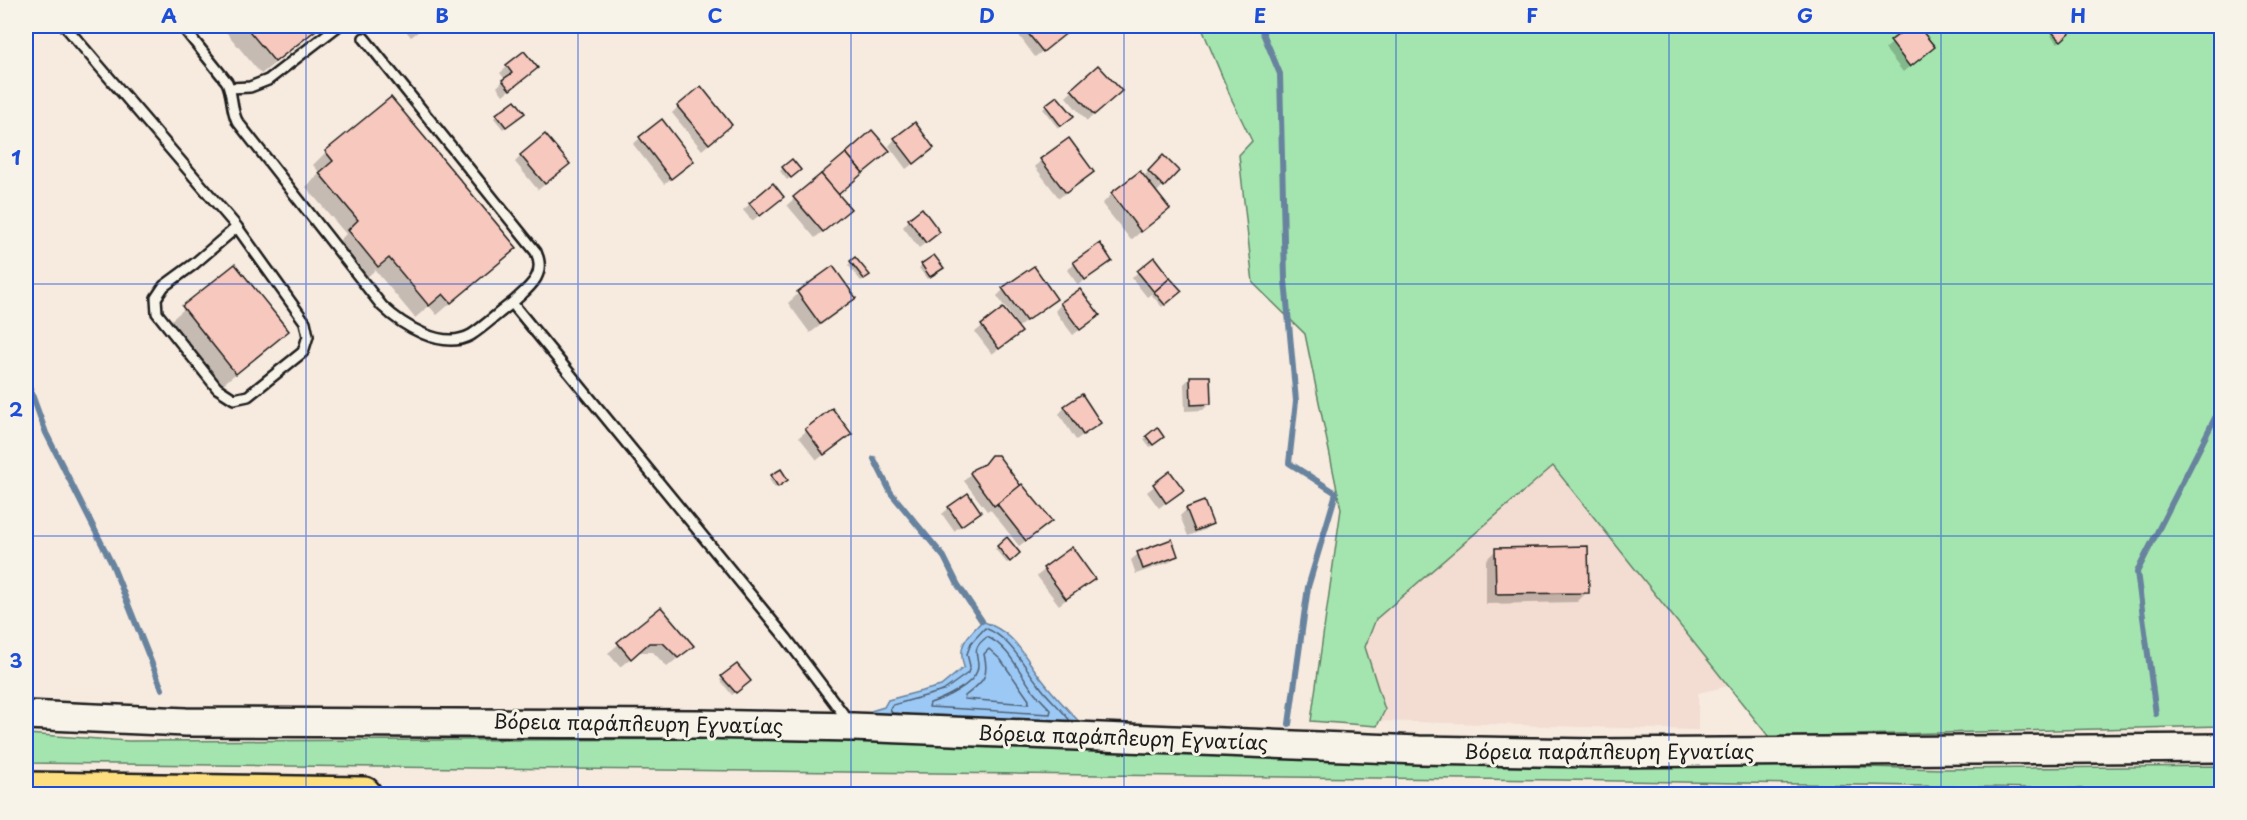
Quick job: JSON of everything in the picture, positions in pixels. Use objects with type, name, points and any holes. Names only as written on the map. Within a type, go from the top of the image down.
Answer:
[{"type":"highway","points":[[26,789],[364,795]]},
{"type":"street","name":"Βόρεια παράπλευρη Εγνατίας","points":[[26,715],[186,723],[698,724],[853,727],[1419,750],[1618,753],[2222,748]]},
{"type":"lane","points":[[65,26],[237,227],[304,322],[308,336],[303,352],[248,396],[234,399],[217,388],[157,314],[156,298],[164,286],[237,227]]},
{"type":"lane","points":[[182,26],[223,76],[230,88],[232,109],[237,122],[375,298],[400,321],[438,338],[457,339],[471,334],[512,303],[537,279],[540,262],[536,252],[364,38]]},
{"type":"lane","points":[[230,88],[250,87],[268,80],[338,26]]},
{"type":"lane","points":[[512,303],[786,638],[853,727]]},
{"type":"shaded area","points":[[1554,465],[1728,686],[1698,693],[1698,730],[1379,721],[1385,710],[1365,647],[1380,615]]},
{"type":"green space","points":[[1201,26],[2221,26],[2221,726],[1769,737],[1553,466],[1376,619],[1365,647],[1385,710],[1377,726],[1311,721],[1341,509],[1305,334],[1253,283],[1239,155],[1252,141]]},
{"type":"green space","points":[[26,734],[128,741],[793,739],[1942,769],[2221,766],[2222,791],[1561,780],[26,763]]},
{"type":"water","points":[[982,621],[1004,632],[1012,639],[1049,688],[1088,731],[875,718],[871,711],[884,707],[888,700],[941,686],[964,667],[963,646]]},
{"type":"building","points":[[245,26],[321,26],[275,62]]},
{"type":"building","points":[[1022,26],[1063,26],[1068,32],[1043,52]]},
{"type":"building","points":[[1910,26],[1918,26],[1935,47],[1910,67],[1890,41]]},
{"type":"building","points":[[2059,26],[2067,26],[2072,31],[2061,41],[2052,32]]},
{"type":"building","points":[[524,51],[538,68],[510,90],[502,80],[512,73],[506,65]]},
{"type":"building","points":[[1098,65],[1122,91],[1094,115],[1071,89]]},
{"type":"building","points":[[701,86],[732,125],[709,144],[677,106]]},
{"type":"building","points":[[1057,96],[1074,116],[1061,126],[1045,105]]},
{"type":"building","points":[[391,97],[517,248],[451,303],[443,294],[429,306],[389,258],[378,267],[348,230],[358,220],[319,173],[333,161],[325,151]]},
{"type":"building","points":[[515,100],[525,113],[506,127],[496,114]]},
{"type":"building","points":[[662,119],[694,161],[671,179],[639,137]]},
{"type":"building","points":[[915,122],[934,148],[914,164],[894,138]]},
{"type":"building","points":[[872,130],[890,151],[863,173],[846,153]]},
{"type":"building","points":[[545,134],[570,164],[545,184],[520,155]]},
{"type":"building","points":[[1069,138],[1094,172],[1066,193],[1040,159]]},
{"type":"building","points":[[846,153],[863,173],[838,195],[821,174]]},
{"type":"building","points":[[1163,155],[1179,171],[1164,187],[1148,171]]},
{"type":"building","points":[[792,159],[801,170],[791,178],[782,167]]},
{"type":"building","points":[[1140,171],[1170,209],[1141,232],[1111,193]]},
{"type":"building","points":[[821,174],[851,209],[823,232],[793,197]]},
{"type":"building","points":[[773,183],[784,197],[760,216],[749,203]]},
{"type":"building","points":[[922,208],[940,232],[926,243],[908,219]]},
{"type":"building","points":[[1100,243],[1112,261],[1085,280],[1073,262]]},
{"type":"building","points":[[934,255],[944,268],[930,277],[921,264]]},
{"type":"building","points":[[855,257],[870,275],[864,279],[850,261]]},
{"type":"building","points":[[1154,257],[1170,278],[1154,292],[1137,271]]},
{"type":"building","points":[[235,264],[289,331],[236,374],[182,306]]},
{"type":"building","points":[[833,266],[856,298],[820,324],[797,292]]},
{"type":"building","points":[[1034,266],[1057,299],[1026,321],[1002,288]]},
{"type":"building","points":[[1170,278],[1182,291],[1165,305],[1154,292]]},
{"type":"building","points":[[1080,289],[1100,315],[1080,330],[1060,303]]},
{"type":"building","points":[[1003,308],[1022,332],[999,349],[981,325]]},
{"type":"building","points":[[1190,376],[1210,376],[1211,404],[1191,405]]},
{"type":"building","points":[[1082,394],[1101,423],[1083,435],[1064,406]]},
{"type":"building","points":[[832,408],[852,434],[824,455],[805,429]]},
{"type":"building","points":[[1157,427],[1164,437],[1153,445],[1146,436]]},
{"type":"building","points":[[991,455],[998,455],[1021,486],[994,506],[970,473],[984,464]]},
{"type":"building","points":[[781,469],[788,480],[778,487],[771,475]]},
{"type":"building","points":[[1170,471],[1184,490],[1166,503],[1153,484]]},
{"type":"building","points":[[1022,484],[1052,521],[1026,541],[997,504]]},
{"type":"building","points":[[968,493],[981,512],[961,526],[948,507]]},
{"type":"building","points":[[1204,501],[1213,524],[1195,531],[1186,508]]},
{"type":"building","points":[[1007,537],[1020,553],[1010,562],[997,546]]},
{"type":"building","points":[[1172,539],[1178,556],[1143,569],[1137,552]]},
{"type":"building","points":[[1588,546],[1589,593],[1496,594],[1495,548]]},
{"type":"building","points":[[1072,547],[1095,579],[1066,599],[1043,568]]},
{"type":"building","points":[[661,607],[694,646],[678,658],[663,643],[649,643],[631,659],[617,642]]},
{"type":"building","points":[[737,664],[751,681],[736,693],[721,676]]},
{"type":"waterway","points":[[1260,26],[1280,74],[1285,280],[1296,401],[1289,463],[1336,493],[1308,587],[1289,724]]},
{"type":"waterway","points":[[26,378],[46,433],[112,564],[162,689]]},
{"type":"waterway","points":[[2156,714],[2137,572],[2222,404]]},
{"type":"waterway","points":[[874,459],[891,493],[944,557],[958,585],[982,621]]}]
